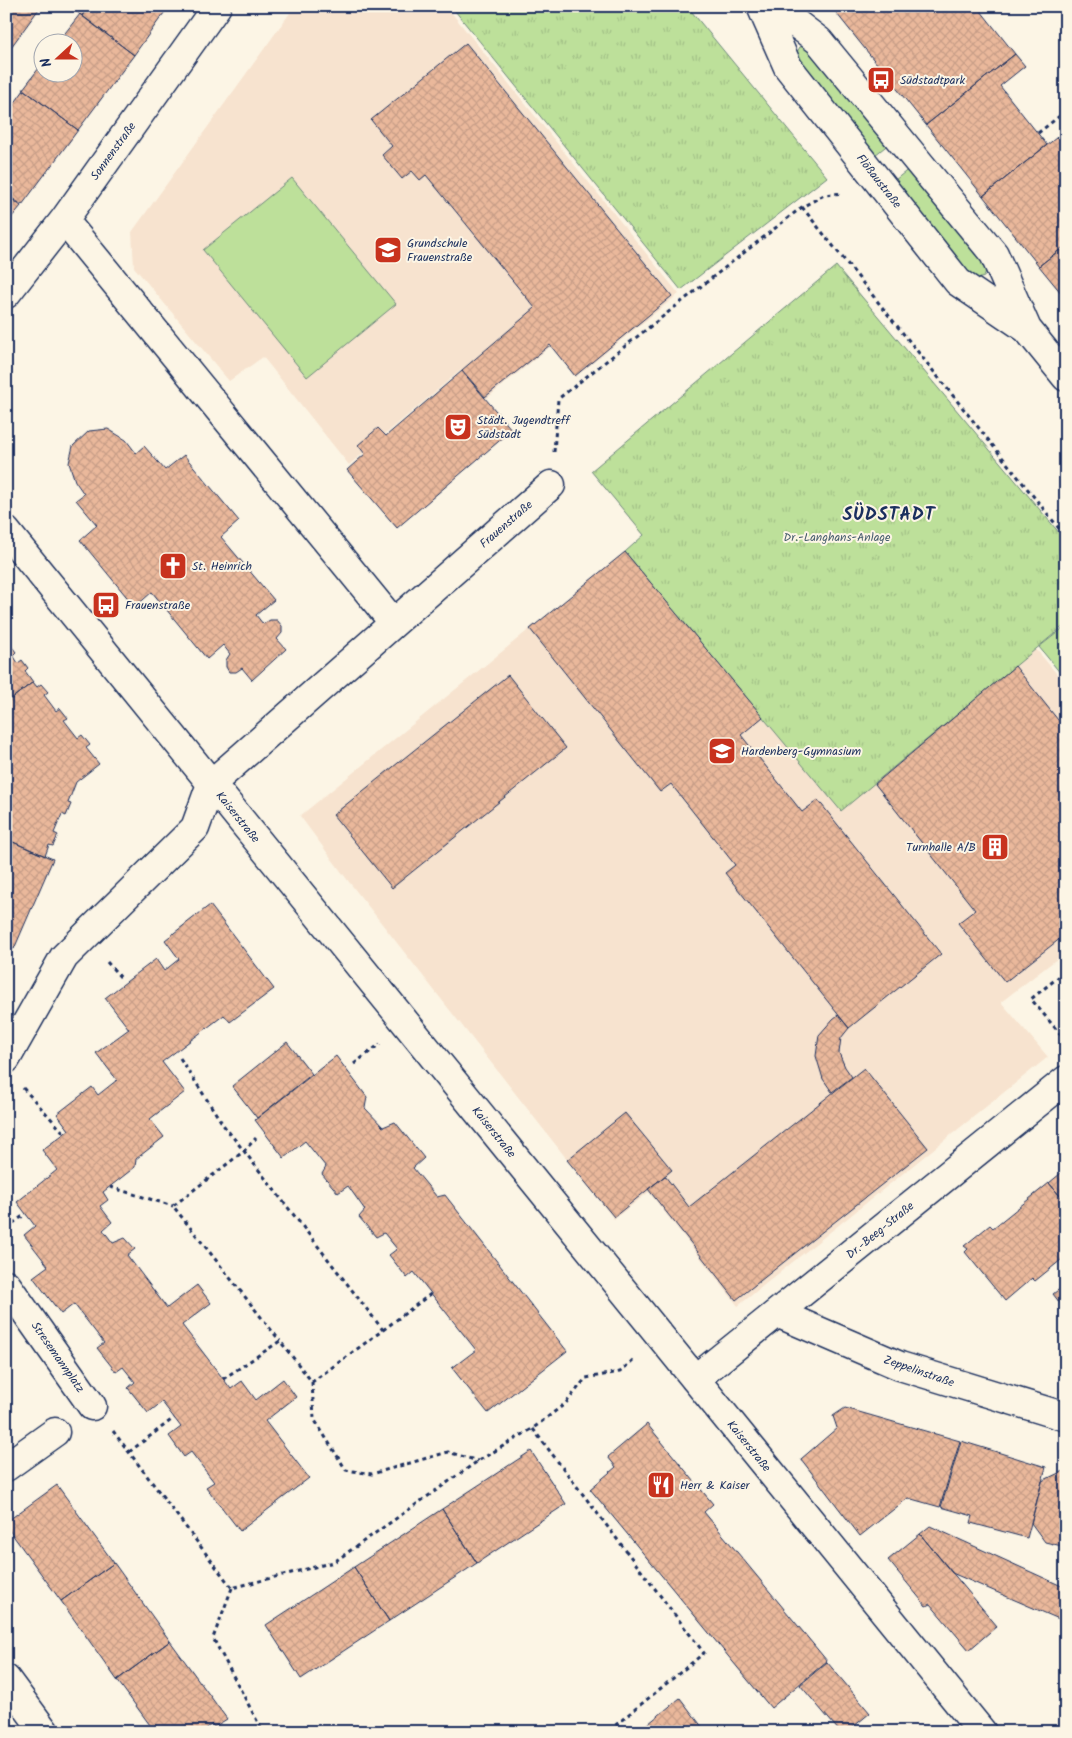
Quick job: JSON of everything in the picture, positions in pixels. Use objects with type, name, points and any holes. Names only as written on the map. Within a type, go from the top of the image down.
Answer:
[{"type":"street","name":"Sonnenstraße","points":[[6,294],[64,220],[217,6]]},
{"type":"street","name":"Flößaustraße","points":[[761,6],[788,67],[958,282],[1027,329]]},
{"type":"street","name":"Flößaustraße","points":[[773,6],[819,41],[994,254],[1027,329],[1066,377]]},
{"type":"street","points":[[64,220],[393,622]]},
{"type":"street","name":"Frauenstraße","points":[[6,1058],[64,958],[195,828],[211,784],[551,485]]},
{"type":"street","name":"Kaiserstraße","points":[[6,531],[982,1732]]},
{"type":"street","name":"Dr.-Beeg-Straße","points":[[695,1379],[1066,1080]]},
{"type":"street","name":"Stresemannplatz","points":[[6,1284],[92,1406]]},
{"type":"street","name":"Zeppelinstraße","points":[[777,1313],[900,1366],[1066,1417]]},
{"type":"street","points":[[6,1467],[55,1432]]},
{"type":"street","points":[[6,1679],[45,1732]]},
{"type":"path","points":[[1038,134],[1066,112]]},
{"type":"path","points":[[551,485],[558,399],[802,207],[824,195],[844,193]]},
{"type":"path","points":[[802,207],[1066,537]]},
{"type":"path","points":[[1066,971],[1031,998],[1066,1041]]},
{"type":"path","points":[[180,1058],[224,1126],[383,1330]]},
{"type":"path","points":[[19,1083],[65,1134]]},
{"type":"path","points":[[172,1206],[244,1151],[256,1138]]},
{"type":"path","points":[[110,1187],[172,1206],[312,1382],[314,1419],[346,1470],[372,1474],[448,1452],[478,1461]]},
{"type":"path","points":[[6,1228],[26,1214]]},
{"type":"path","points":[[312,1382],[432,1293]]},
{"type":"path","points":[[232,1588],[334,1562],[478,1461],[532,1428],[566,1403],[586,1378],[620,1372],[660,1337]]},
{"type":"path","points":[[223,1379],[280,1341]]},
{"type":"path","points":[[92,1406],[110,1426],[232,1588]]},
{"type":"path","points":[[129,1452],[174,1418]]},
{"type":"path","points":[[532,1428],[704,1653],[607,1732]]},
{"type":"path","points":[[232,1588],[214,1638],[263,1732]]},
{"type":"shaded area","name":"Grundschule Frauenstraße","points":[[295,6],[446,6],[679,294],[575,377],[551,346],[486,399],[461,370],[349,465],[263,357],[229,381],[134,267],[132,232]]},
{"type":"shaded area","name":"Hardenberg-Gymnasium","points":[[836,266],[1066,541],[1066,624],[1036,649],[1066,685],[1066,952],[1001,1002],[1048,1057],[738,1306],[649,1192],[614,1219],[346,878],[300,816],[644,536],[591,471]]},
{"type":"green space","points":[[451,6],[687,6],[827,177],[681,290]]},
{"type":"green space","points":[[805,46],[812,49],[890,143],[875,155],[795,55],[800,47]]},
{"type":"green space","points":[[910,168],[987,267],[984,277],[977,279],[967,273],[895,180]]},
{"type":"green space","points":[[292,178],[396,304],[307,377],[203,250]]},
{"type":"green space","name":"Dr.-Langhans-Anlage","points":[[836,266],[1066,541],[1066,624],[841,811],[625,552],[644,535],[591,471]]},
{"type":"green space","points":[[1066,626],[1066,680],[1039,647]]},
{"type":"building","points":[[6,6],[41,6],[6,54]]},
{"type":"building","points":[[69,6],[88,6],[82,16]]},
{"type":"building","points":[[88,6],[169,6],[134,55],[82,16]]},
{"type":"building","points":[[837,6],[977,6],[1015,54],[926,125],[833,9]]},
{"type":"building","points":[[80,14],[134,55],[78,130],[23,89],[32,77],[32,82],[82,82],[82,32],[66,32]]},
{"type":"building","points":[[466,43],[672,296],[575,376],[550,345],[485,397],[462,370],[535,308],[426,175],[420,180],[412,171],[402,179],[382,155],[392,146],[371,120]]},
{"type":"building","points":[[1015,54],[1025,66],[1000,86],[1047,145],[983,196],[926,125]]},
{"type":"building","points":[[24,90],[78,130],[22,205],[6,194],[6,115]]},
{"type":"building","points":[[1066,130],[1066,245],[1039,266],[983,196]]},
{"type":"building","points":[[6,195],[21,206],[6,224]]},
{"type":"building","points":[[1066,245],[1066,299],[1039,266]]},
{"type":"building","points":[[462,371],[512,430],[397,528],[347,470],[365,454],[358,445],[378,428],[386,436]]},
{"type":"building","name":"St. Heinrich","points":[[108,429],[126,440],[136,453],[144,446],[165,470],[184,455],[239,521],[221,537],[274,600],[256,615],[263,624],[270,620],[277,620],[282,626],[282,633],[277,639],[286,649],[252,680],[242,668],[236,672],[229,672],[226,667],[226,660],[230,654],[223,645],[207,659],[152,592],[135,607],[80,540],[97,525],[76,500],[84,494],[75,481],[69,463],[73,446],[89,431]]},
{"type":"building","points":[[625,552],[763,717],[741,735],[802,812],[818,800],[941,954],[849,1028],[725,873],[735,865],[671,784],[660,792],[530,629]]},
{"type":"building","points":[[9,643],[16,652],[13,655],[18,663],[22,660],[28,668],[25,671],[33,682],[6,703],[6,646]]},
{"type":"building","name":"Turnhalle A/B","points":[[1015,666],[1066,730],[1066,934],[1005,982],[958,923],[975,910],[875,784]]},
{"type":"building","points":[[508,675],[566,748],[392,888],[333,815]]},
{"type":"building","points":[[33,682],[37,687],[41,684],[48,692],[44,695],[56,711],[60,708],[68,718],[64,720],[78,738],[82,735],[90,745],[86,748],[99,764],[76,782],[68,803],[71,804],[66,816],[62,814],[54,833],[58,835],[53,846],[49,845],[45,856],[6,839],[6,703]]},
{"type":"building","points":[[6,839],[53,859],[14,949],[6,946]]},
{"type":"building","points":[[210,905],[274,989],[230,1022],[224,1015],[162,1062],[185,1092],[150,1119],[164,1137],[136,1159],[135,1167],[103,1192],[108,1200],[100,1206],[112,1222],[103,1230],[113,1243],[125,1238],[135,1249],[127,1255],[167,1308],[197,1285],[211,1303],[182,1325],[231,1389],[242,1381],[256,1400],[283,1379],[296,1397],[265,1421],[309,1478],[240,1531],[206,1487],[214,1482],[191,1452],[184,1457],[169,1436],[181,1427],[162,1402],[148,1413],[128,1388],[135,1382],[123,1367],[116,1372],[97,1348],[104,1343],[74,1304],[61,1314],[33,1277],[48,1266],[24,1235],[35,1226],[17,1202],[57,1170],[42,1150],[69,1130],[57,1114],[92,1087],[98,1095],[117,1080],[96,1053],[129,1029],[105,998],[156,959],[164,971],[179,959],[165,940]]},
{"type":"building","points":[[838,1015],[849,1028],[841,1038],[839,1053],[852,1077],[832,1092],[823,1079],[816,1056],[819,1035]]},
{"type":"building","points":[[287,1042],[312,1074],[257,1118],[232,1086]]},
{"type":"building","points":[[336,1056],[367,1097],[365,1108],[383,1127],[395,1122],[424,1158],[413,1168],[437,1197],[445,1195],[567,1351],[488,1413],[452,1368],[476,1350],[414,1272],[407,1278],[389,1255],[397,1249],[384,1233],[376,1237],[359,1217],[365,1210],[348,1186],[338,1193],[322,1174],[326,1167],[305,1141],[284,1158],[255,1120]]},
{"type":"building","points":[[864,1068],[928,1148],[736,1300],[648,1189],[665,1176],[689,1207]]},
{"type":"building","points":[[625,1113],[672,1170],[614,1217],[567,1160]]},
{"type":"building","points":[[1066,1169],[1066,1203],[1049,1183]]},
{"type":"building","points":[[1049,1183],[1066,1203],[1066,1256],[1035,1281],[1032,1278],[1005,1301],[965,1252],[968,1249],[964,1246],[990,1225],[993,1228]]},
{"type":"building","points":[[1066,1284],[1066,1311],[1053,1294]]},
{"type":"building","points":[[845,1408],[960,1441],[940,1507],[908,1498],[860,1536],[801,1459],[837,1428],[833,1416]]},
{"type":"building","points":[[647,1424],[713,1504],[704,1512],[827,1661],[771,1708],[590,1489],[616,1467],[608,1457]]},
{"type":"building","points":[[961,1441],[1046,1467],[1027,1538],[971,1523],[973,1516],[941,1507]]},
{"type":"building","points":[[531,1451],[566,1504],[477,1563],[442,1509]]},
{"type":"building","points":[[1066,1471],[1066,1547],[1045,1542],[1031,1523],[1042,1481]]},
{"type":"building","points":[[57,1485],[114,1563],[61,1601],[6,1526],[6,1522]]},
{"type":"building","points":[[442,1509],[477,1563],[389,1621],[354,1567]]},
{"type":"building","points":[[930,1526],[1066,1588],[1066,1622],[952,1573],[920,1534]]},
{"type":"building","points":[[920,1534],[997,1626],[969,1650],[930,1604],[926,1606],[888,1560]]},
{"type":"building","points":[[114,1563],[170,1641],[117,1680],[61,1601]]},
{"type":"building","points":[[354,1567],[389,1621],[301,1679],[266,1625]]},
{"type":"building","points":[[170,1641],[227,1719],[214,1727],[212,1724],[202,1732],[155,1732],[117,1680]]},
{"type":"building","points":[[827,1662],[870,1713],[847,1732],[840,1732],[800,1685]]},
{"type":"building","points":[[680,1698],[706,1732],[638,1732]]},
{"type":"place","name":"Südstadtpark","points":[[881,80]]},
{"type":"place","name":"Grundschule Frauenstraße","points":[[388,250]]},
{"type":"place","name":"Städt. Jugendtreff Südstadt","points":[[458,427]]},
{"type":"place","name":"St. Heinrich","points":[[173,566]]},
{"type":"place","name":"Frauenstraße","points":[[106,605]]},
{"type":"place","name":"Hardenberg-Gymnasium","points":[[722,751]]},
{"type":"place","name":"Turnhalle A/B","points":[[995,847]]},
{"type":"place","name":"Herr & Kaiser","points":[[661,1485]]},
{"type":"district","name":"SÜDSTADT","points":[[889,514]]}]
